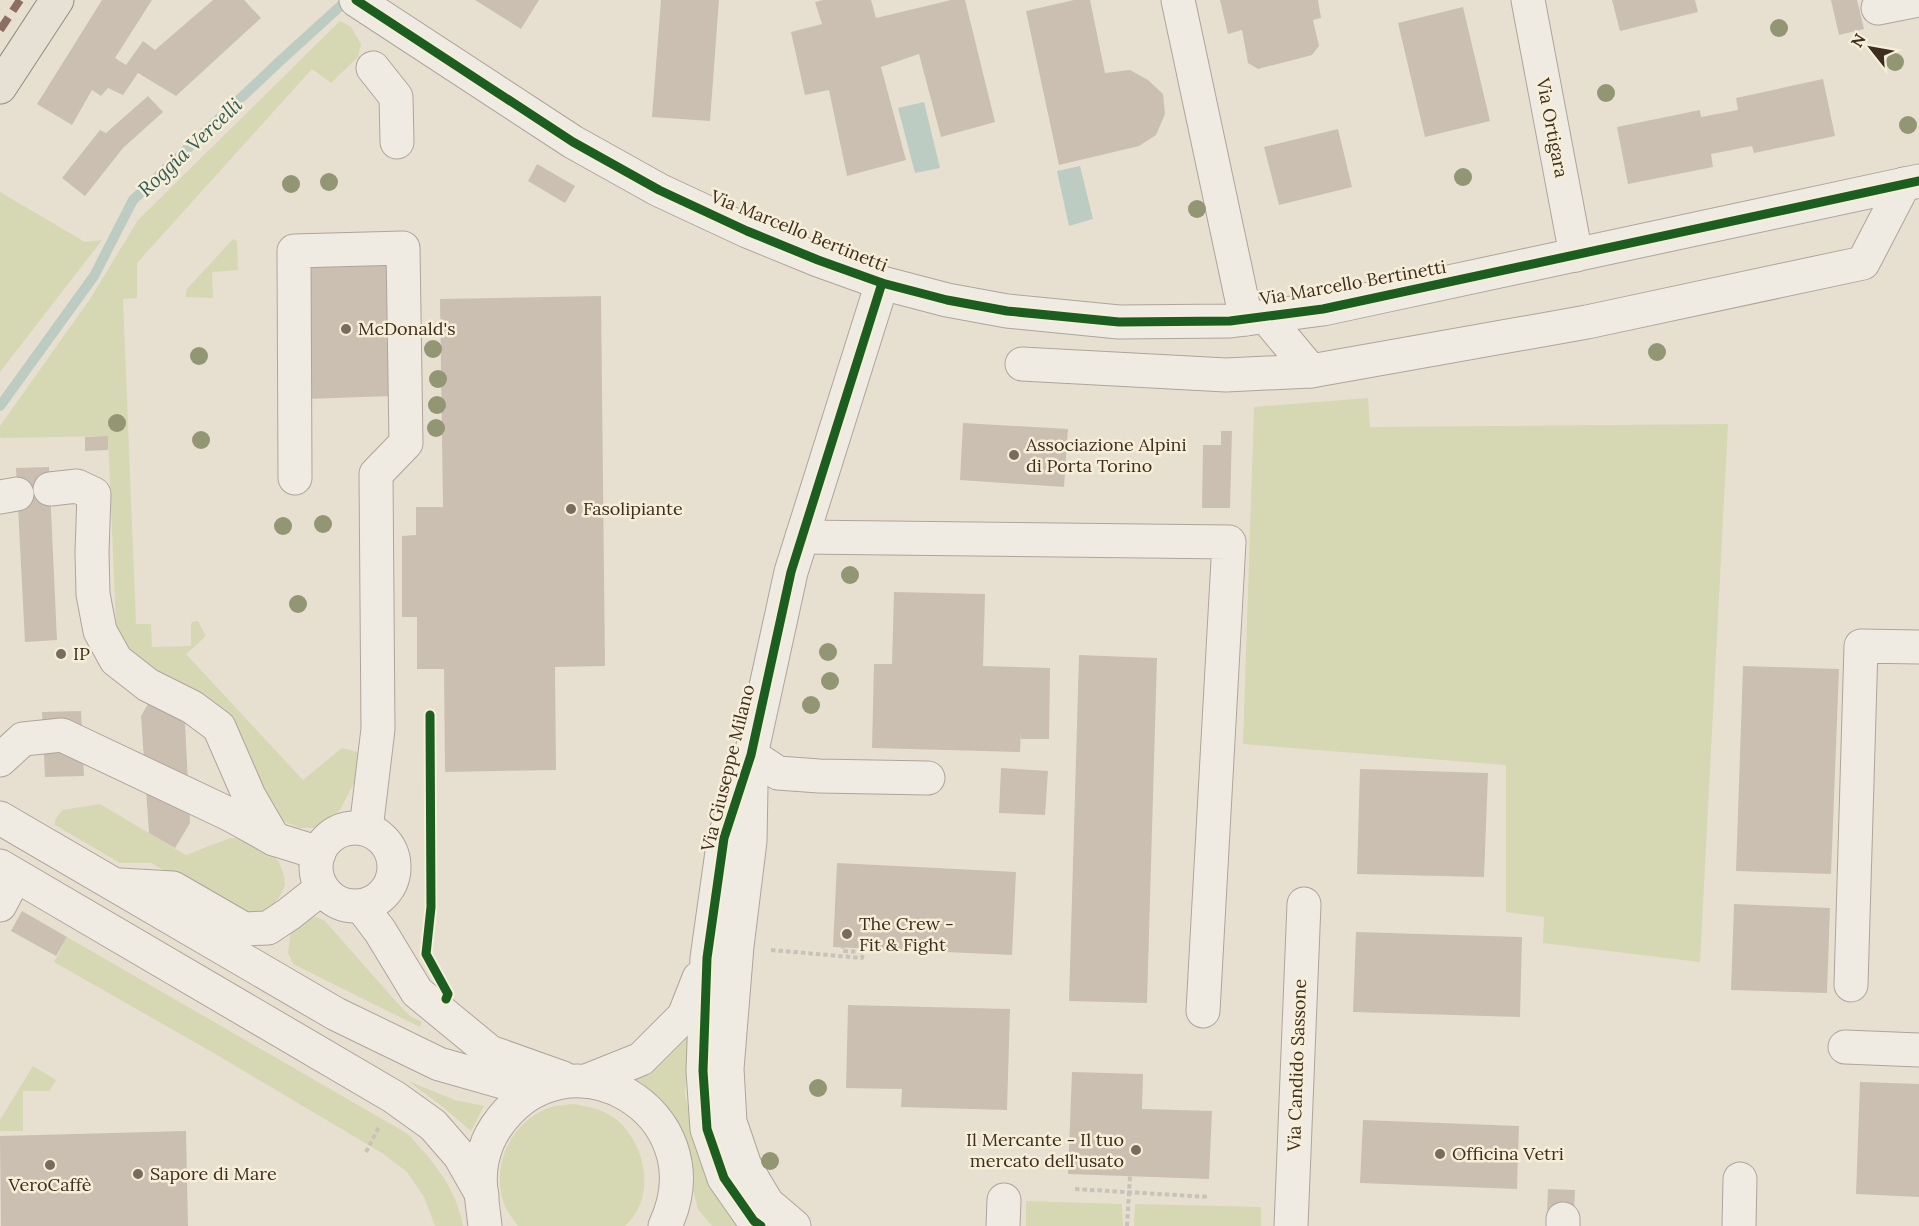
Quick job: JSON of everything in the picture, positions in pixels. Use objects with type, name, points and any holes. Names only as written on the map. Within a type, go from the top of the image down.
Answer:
[{"type":"main road","points":[[0,87],[57,0]]},
{"type":"street","points":[[1178,0],[1256,318],[1311,371]]},
{"type":"street","name":"Via Ortigara","points":[[1528,0],[1575,255]]},
{"type":"street","points":[[1878,8],[1919,0]]},
{"type":"street","name":"Via Marcello Bertinetti","points":[[358,1],[573,142],[659,190],[747,231],[882,283],[947,300],[1007,311],[1119,322],[1145,322],[1230,321],[1323,309],[1911,183]]},
{"type":"street","points":[[373,68],[396,97],[397,142]]},
{"type":"street","points":[[1022,364],[1226,375],[1311,371],[1587,322],[1863,263],[1911,183]]},
{"type":"street","points":[[295,478],[294,250],[404,248],[406,443],[376,474],[378,729],[366,829]]},
{"type":"street","name":"Via Giuseppe Milano","points":[[761,1226],[754,1221],[724,1178],[707,1129],[703,1071],[707,958],[724,838],[751,755],[791,572],[882,283]]},
{"type":"street","points":[[1143,370],[1145,322]]},
{"type":"street","points":[[50,489],[77,486],[94,494],[93,594],[100,631],[116,660],[148,685],[192,707],[219,727],[249,796],[274,839]]},
{"type":"street","points":[[802,537],[1229,542],[1203,1011]]},
{"type":"street","points":[[1851,985],[1861,646],[1919,647]]},
{"type":"street","points":[[0,760],[23,739],[62,735],[231,815],[274,839],[319,854]]},
{"type":"street","points":[[751,755],[778,773],[928,778]]},
{"type":"street","name":"Via Giuseppe Milano","points":[[751,755],[750,841],[737,946],[727,1069],[730,1122],[745,1166],[767,1203],[794,1226]]},
{"type":"street","points":[[0,818],[336,1014],[439,1064],[534,1091]]},
{"type":"street","points":[[353,828],[366,829],[378,835],[387,845],[393,857],[394,871],[382,895],[373,902],[361,906],[348,906],[326,894],[316,872],[316,860],[328,838],[340,831],[353,828]]},
{"type":"street","points":[[0,905],[8,871],[394,1097],[434,1125],[460,1156],[481,1193],[492,1226]]},
{"type":"street","points":[[113,884],[172,888],[244,928],[268,928],[322,888]]},
{"type":"street","name":"Via Candido Sassone","points":[[1291,1226],[1304,904]]},
{"type":"street","points":[[361,906],[380,931],[417,992],[490,1052],[578,1081],[609,1086],[632,1096],[647,1109],[669,1142],[675,1160],[675,1194],[671,1212],[664,1226]]},
{"type":"street","points":[[485,1226],[480,1172],[484,1151],[492,1132],[504,1115],[534,1091],[552,1085],[578,1081],[641,1059],[684,1016],[707,958]]},
{"type":"street","points":[[1845,1047],[1919,1050]]},
{"type":"street","points":[[1739,1226],[1740,1179]]},
{"type":"street","points":[[675,1194],[691,1226]]},
{"type":"path","points":[[799,953],[862,958],[863,952],[843,951],[843,947]]},
{"type":"path","points":[[366,1152],[371,1143]]},
{"type":"path","points":[[1127,1226],[1130,1176]]},
{"type":"path","points":[[1075,1188],[1209,1197]]},
{"type":"green space","points":[[340,21],[351,27],[361,44],[358,57],[331,83],[312,69],[137,263],[137,298],[123,299],[136,624],[151,624],[152,647],[191,646],[191,625],[192,622],[198,621],[206,636],[186,654],[303,780],[342,748],[358,752],[361,762],[353,785],[340,810],[318,828],[299,828],[281,820],[245,760],[117,648],[108,436],[2,438],[0,437],[0,426],[90,299],[138,220]]},
{"type":"green space","points":[[0,192],[85,242],[102,240],[0,372]]},
{"type":"green space","points":[[233,239],[237,241],[238,270],[212,272],[213,298],[186,297],[186,290]]},
{"type":"green space","points":[[1368,398],[1370,427],[1728,424],[1700,962],[1543,943],[1544,917],[1506,912],[1506,765],[1243,744],[1254,407]]},
{"type":"green space","points":[[100,804],[186,855],[230,838],[252,839],[263,846],[279,862],[285,885],[280,896],[264,912],[251,915],[219,902],[151,863],[120,863],[55,825],[55,820],[62,810]]},
{"type":"green space","points":[[316,917],[324,920],[410,1016],[422,1022],[420,1027],[293,964],[288,953],[291,930],[303,921]]},
{"type":"green space","points":[[67,937],[408,1134],[443,1176],[460,1212],[463,1226],[435,1226],[424,1197],[407,1172],[382,1153],[54,962]]},
{"type":"green space","points":[[689,1029],[685,1095],[700,1158],[727,1213],[741,1226],[712,1226],[698,1209],[677,1126],[648,1090],[630,1078]]},
{"type":"green space","points":[[33,1066],[56,1080],[49,1091],[23,1091],[23,1131],[0,1131],[0,1120]]},
{"type":"green space","points":[[408,1081],[455,1100],[484,1106],[471,1131],[443,1107]]},
{"type":"green space","points":[[574,1104],[608,1114],[618,1121],[636,1144],[644,1173],[644,1187],[635,1215],[625,1226],[518,1226],[506,1209],[501,1191],[502,1161],[507,1147],[515,1134],[537,1113],[551,1107]]},
{"type":"green space","points":[[1026,1201],[1122,1204],[1123,1226],[1026,1226]]},
{"type":"green space","points":[[1135,1204],[1261,1207],[1261,1226],[1134,1226]]},
{"type":"shaded area","points":[[924,102],[940,168],[915,173],[898,108]]},
{"type":"shaded area","points":[[1080,166],[1093,219],[1069,226],[1057,171]]},
{"type":"building","points":[[102,0],[152,0],[115,58],[126,65],[143,41],[155,50],[213,0],[244,0],[261,18],[176,96],[138,73],[123,95],[108,88],[101,96],[92,90],[72,125],[37,104]]},
{"type":"building","points":[[475,0],[539,0],[521,29]]},
{"type":"building","points":[[661,0],[719,0],[710,121],[652,117]]},
{"type":"building","points":[[871,0],[876,18],[951,0],[965,0],[995,122],[941,137],[919,54],[881,67],[906,160],[847,176],[829,90],[805,95],[791,32],[822,24],[815,2]]},
{"type":"building","points":[[1074,0],[1090,0],[1105,73],[1130,70],[1148,80],[1163,94],[1165,114],[1156,135],[1139,146],[1059,165],[1026,11]]},
{"type":"building","points":[[1220,0],[1318,0],[1321,18],[1313,20],[1319,46],[1312,55],[1258,69],[1248,63],[1242,30],[1228,34]]},
{"type":"building","points":[[1612,0],[1695,0],[1698,12],[1620,31]]},
{"type":"building","points":[[1831,0],[1857,0],[1864,29],[1839,35]]},
{"type":"building","points":[[1463,7],[1490,121],[1425,137],[1398,23]]},
{"type":"building","points":[[1823,79],[1835,136],[1754,153],[1752,146],[1711,154],[1713,167],[1628,184],[1617,127],[1700,110],[1701,117],[1738,110],[1736,98]]},
{"type":"building","points":[[148,96],[163,112],[123,148],[85,196],[62,178],[100,130],[106,133]]},
{"type":"building","points":[[1338,129],[1352,187],[1279,205],[1264,147]]},
{"type":"building","points":[[537,164],[575,186],[565,203],[528,181]]},
{"type":"building","name":"McDonald's","points":[[388,259],[391,396],[306,399],[302,261]]},
{"type":"building","points":[[601,296],[605,666],[555,667],[556,770],[445,772],[444,669],[417,669],[417,617],[402,617],[402,536],[416,535],[416,507],[443,507],[440,299]]},
{"type":"building","name":"Associazione Alpini di Porta Torino","points":[[963,423],[1068,429],[1064,487],[960,480]]},
{"type":"building","points":[[1221,431],[1232,431],[1230,508],[1202,508],[1203,445],[1221,445]]},
{"type":"building","points":[[108,436],[108,450],[85,451],[85,437]]},
{"type":"building","points":[[49,467],[57,640],[25,642],[16,468]]},
{"type":"building","points":[[894,592],[985,594],[983,666],[1050,668],[1049,739],[1021,739],[1021,730],[1020,752],[872,748],[874,664],[892,664]]},
{"type":"building","points":[[1079,655],[1157,658],[1147,1003],[1069,1001]]},
{"type":"building","points":[[1743,666],[1839,669],[1831,874],[1736,871]]},
{"type":"building","points":[[149,702],[185,723],[190,823],[175,848],[149,833],[141,716]]},
{"type":"building","points":[[81,711],[84,776],[45,777],[42,712]]},
{"type":"building","points":[[1001,768],[1048,771],[1045,815],[999,813]]},
{"type":"building","points":[[1360,769],[1488,773],[1484,877],[1357,874]]},
{"type":"building","points":[[837,863],[1016,872],[1012,955],[833,947]]},
{"type":"building","points":[[1734,904],[1830,908],[1827,993],[1731,990]]},
{"type":"building","points":[[22,911],[67,937],[56,956],[11,931]]},
{"type":"building","points":[[1356,932],[1522,937],[1520,1017],[1353,1012]]},
{"type":"building","points":[[848,1005],[1010,1009],[1007,1110],[901,1107],[902,1089],[846,1088]]},
{"type":"building","points":[[1072,1072],[1143,1074],[1142,1109],[1212,1111],[1209,1179],[1068,1174]]},
{"type":"building","points":[[1860,1082],[1919,1084],[1919,1197],[1856,1194]]},
{"type":"building","name":"Officina Vetri","points":[[1363,1120],[1519,1126],[1517,1189],[1360,1183]]},
{"type":"building","points":[[186,1131],[188,1226],[1,1226],[0,1136]]},
{"type":"building","points":[[1548,1189],[1575,1190],[1574,1214],[1547,1213]]},
{"type":"waterway","name":"Roggia Vercelli","points":[[0,406],[94,276],[133,200],[347,0]]},
{"type":"marked path","points":[[0,30],[20,0]]},
{"type":"cycle path","points":[[356,0],[573,142],[659,190],[747,231],[882,283],[947,300],[1007,311],[1119,322],[1230,321],[1323,309],[1919,181]]},
{"type":"cycle path","points":[[761,1226],[754,1221],[724,1178],[707,1129],[703,1071],[707,958],[724,838],[751,755],[791,572],[882,283]]},
{"type":"cycle path","points":[[430,715],[431,907],[426,954],[448,994],[446,999]]},
{"type":"place","name":"McDonald's","points":[[346,329]]},
{"type":"place","name":"Associazione Alpini di Porta Torino","points":[[1014,455]]},
{"type":"place","name":"Fasolipiante","points":[[571,509]]},
{"type":"place","name":"IP","points":[[61,654]]},
{"type":"place","name":"The Crew - Fit & Fight","points":[[847,934]]},
{"type":"place","name":"Il Mercante - Il tuo mercato dell'usato","points":[[1136,1150]]},
{"type":"place","name":"Officina Vetri","points":[[1440,1154]]},
{"type":"place","name":"VeroCaffè","points":[[50,1165]]},
{"type":"place","name":"Sapore di Mare","points":[[138,1174]]}]
